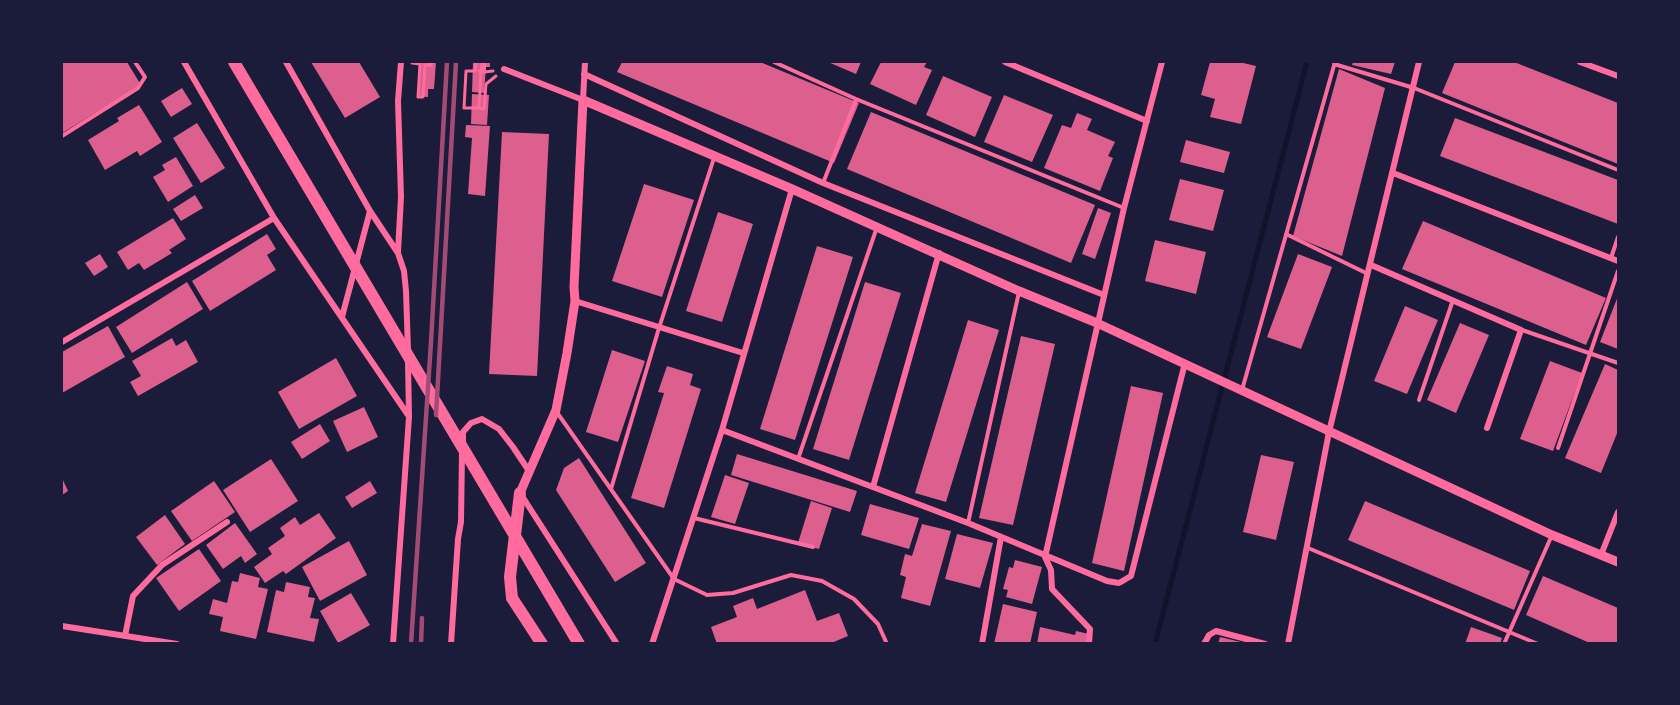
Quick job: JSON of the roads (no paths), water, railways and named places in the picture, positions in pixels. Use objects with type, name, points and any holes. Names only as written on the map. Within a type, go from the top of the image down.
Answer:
[{"type":"main road","points":[[234,62],[579,644]]},
{"type":"main road","points":[[520,493],[510,577],[513,598],[542,644]]},
{"type":"street","points":[[184,62],[274,219],[410,417]]},
{"type":"street","points":[[286,62],[370,211],[398,253],[404,271],[410,417],[393,644]]},
{"type":"street","points":[[398,253],[401,196],[398,101],[401,62]]},
{"type":"street","points":[[585,62],[575,301],[556,410],[520,493],[617,644]]},
{"type":"street","points":[[1005,62],[1147,121]]},
{"type":"street","points":[[1089,644],[1090,629],[1052,589],[1051,570],[1045,556],[1124,208],[1162,62]]},
{"type":"street","points":[[1288,644],[1329,432],[1419,62]]},
{"type":"street","points":[[1580,62],[1618,76]]},
{"type":"street","points":[[504,69],[792,189],[1019,291],[1097,323],[1552,535],[1618,562]]},
{"type":"street","points":[[584,74],[823,183],[1104,295]]},
{"type":"street","points":[[1393,173],[1618,261]]},
{"type":"street","points":[[652,644],[722,430],[792,189]]},
{"type":"street","points":[[342,317],[370,211]]},
{"type":"street","points":[[62,342],[274,219]]},
{"type":"street","points":[[873,487],[939,254]]},
{"type":"street","points":[[1371,265],[1521,330],[1487,428]]},
{"type":"street","points":[[575,301],[743,353]]},
{"type":"street","points":[[722,430],[968,523],[1107,581],[1119,583],[1131,576],[1185,363]]},
{"type":"street","points":[[451,644],[461,522],[463,432],[471,423],[482,419],[499,429],[529,471]]},
{"type":"street","points":[[1601,555],[1618,512]]},
{"type":"street","points":[[125,636],[133,596],[162,565],[227,522]]},
{"type":"street","points":[[982,644],[1001,537]]},
{"type":"street","points":[[62,626],[145,641],[177,644]]},
{"type":"street","points":[[1204,644],[1209,635],[1216,631],[1265,644]]},
{"type":"lane","points":[[62,136],[138,88],[145,76],[135,62]]},
{"type":"lane","points":[[774,62],[856,99],[1124,208]]},
{"type":"lane","points":[[1237,389],[1286,234],[1335,63],[1414,88],[1618,170]]},
{"type":"lane","points":[[823,183],[856,99]]},
{"type":"lane","points":[[611,489],[659,328],[714,158]]},
{"type":"lane","points":[[798,459],[877,227]]},
{"type":"lane","points":[[1286,234],[1368,273]]},
{"type":"lane","points":[[1611,258],[1618,237]]},
{"type":"lane","points":[[1558,448],[1618,271]]},
{"type":"lane","points":[[968,523],[1019,291]]},
{"type":"lane","points":[[1419,400],[1453,300]]},
{"type":"lane","points":[[1521,330],[1618,363]]},
{"type":"lane","points":[[556,410],[674,579],[707,595],[733,593],[791,574],[822,581],[854,599],[878,624],[887,644]]},
{"type":"lane","points":[[694,518],[813,547]]},
{"type":"lane","points":[[1504,644],[1552,535]]},
{"type":"lane","points":[[1308,548],[1538,644]]},
{"type":"waterway","points":[[1155,644],[1307,62]]},
{"type":"railway","points":[[411,644],[447,62]]},
{"type":"railway","points":[[436,415],[456,62]]},
{"type":"railway","points":[[421,644],[422,618]]}]
